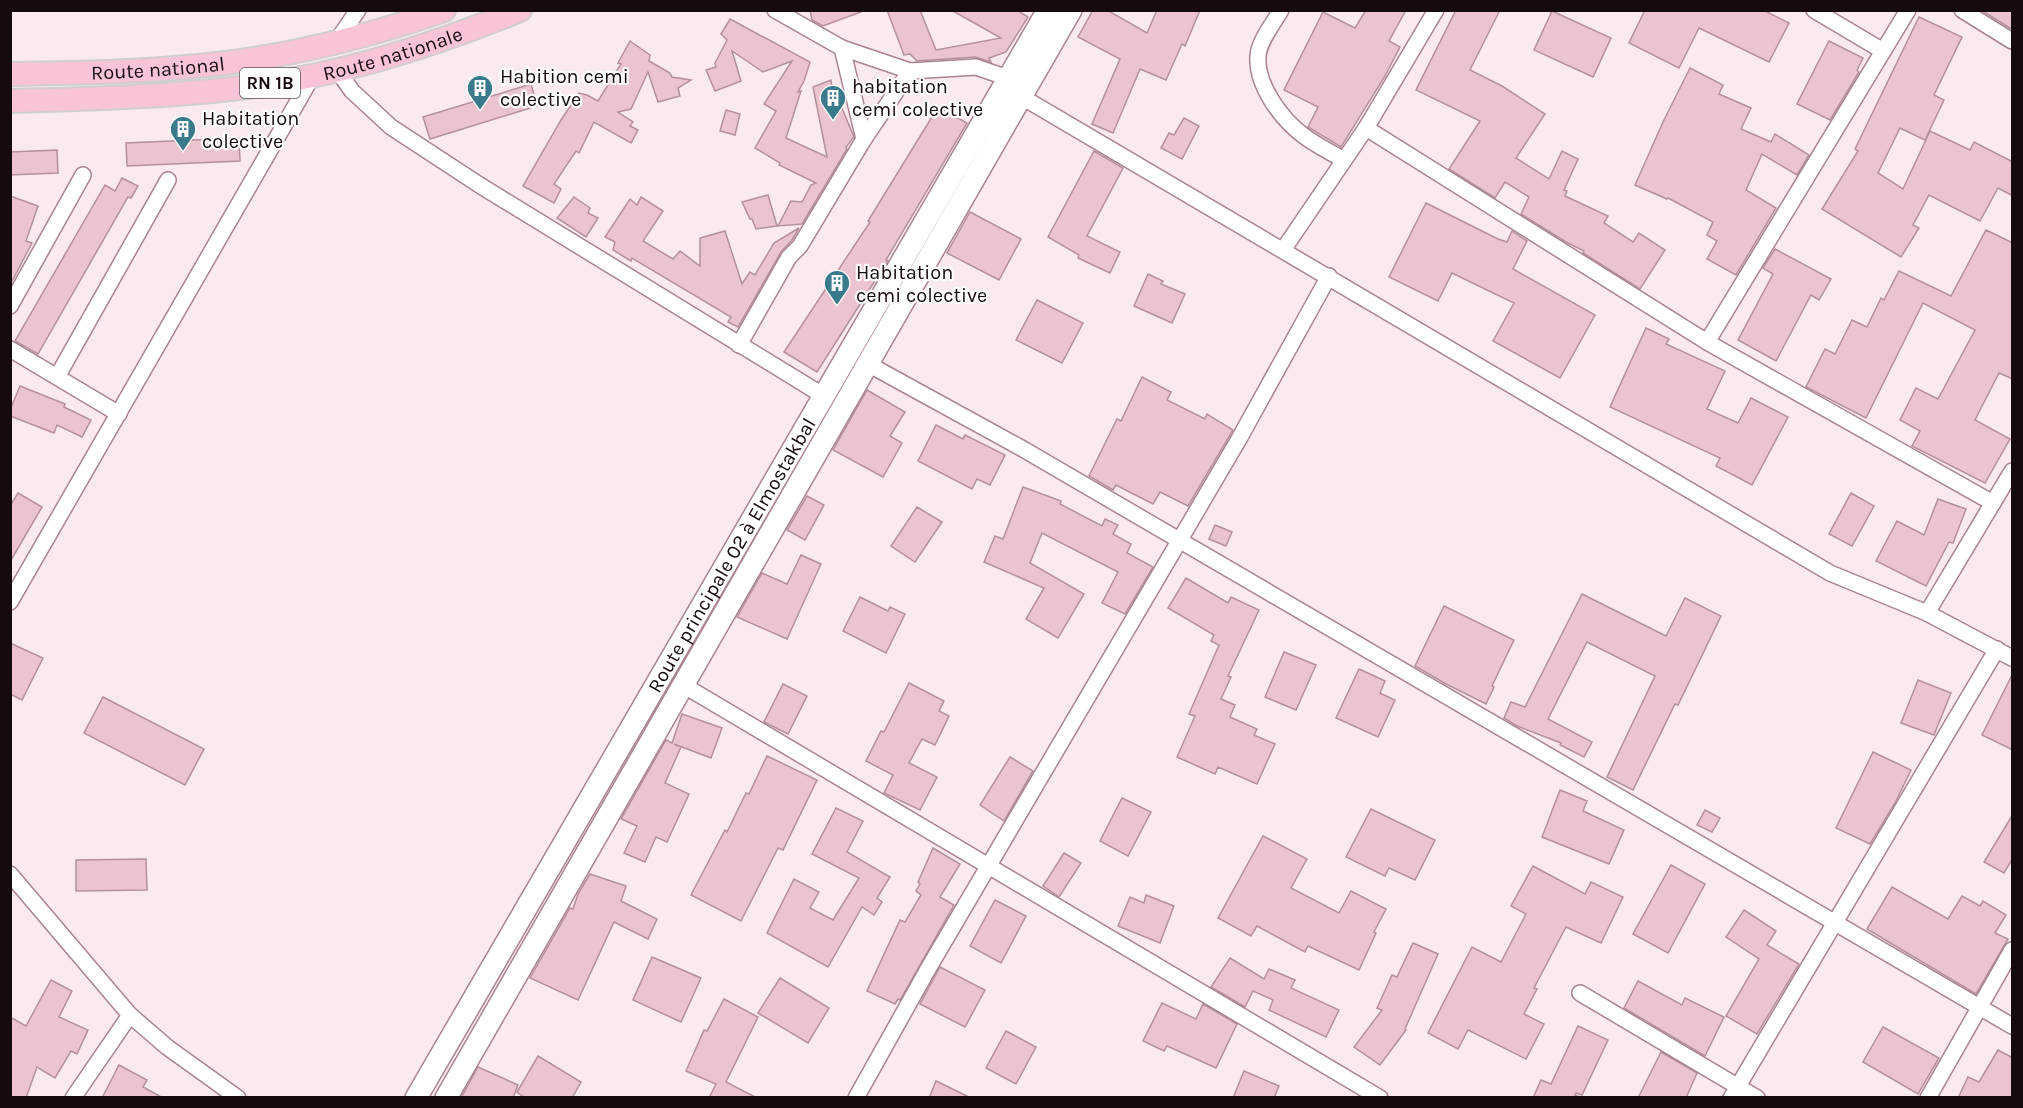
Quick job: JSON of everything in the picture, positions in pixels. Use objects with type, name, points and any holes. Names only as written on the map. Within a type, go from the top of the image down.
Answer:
[{"type":"main road","name":"Route national","points":[[10,74],[157,70],[217,64],[277,55],[336,42],[402,25],[444,10]]},
{"type":"main road","name":"Route nationale","points":[[10,101],[168,96],[241,88],[337,70],[416,49],[472,30],[520,10]]},
{"type":"main road","name":"Route principale 02 à Elmostakbal","points":[[416,1098],[1048,10]]},
{"type":"main road","name":"Route principale 02 à Elmostakbal","points":[[446,1098],[1071,10]]},
{"type":"street","points":[[336,42],[358,10]]},
{"type":"street","points":[[775,10],[842,48],[910,71],[976,67],[1008,78]]},
{"type":"street","points":[[1281,10],[1258,55],[1259,73],[1276,105],[1291,124],[1303,135],[1344,160]]},
{"type":"street","points":[[1283,250],[1366,128],[1436,10]]},
{"type":"street","points":[[1707,342],[1908,10]]},
{"type":"street","points":[[1962,10],[2013,40]]},
{"type":"street","points":[[1816,11],[1883,51]]},
{"type":"street","points":[[842,48],[864,138]]},
{"type":"street","points":[[337,70],[352,91],[391,127],[481,186],[824,396]]},
{"type":"street","points":[[739,345],[789,257],[800,246],[864,138],[910,71]]},
{"type":"street","points":[[13,592],[119,414],[313,75]]},
{"type":"street","points":[[1022,97],[1830,573],[1927,613],[2013,658]]},
{"type":"street","points":[[1366,128],[1707,342],[1993,503]]},
{"type":"street","points":[[10,306],[83,175]]},
{"type":"street","points":[[57,377],[168,180]]},
{"type":"street","points":[[856,1098],[928,969],[1239,439],[1329,276]]},
{"type":"street","points":[[10,348],[119,414]]},
{"type":"street","points":[[868,364],[1023,449],[2013,1026]]},
{"type":"street","points":[[1927,613],[2013,471]]},
{"type":"street","points":[[1734,1092],[1997,649]]},
{"type":"street","points":[[683,685],[1380,1098]]},
{"type":"street","points":[[10,874],[130,1015],[175,1053],[238,1098]]},
{"type":"street","points":[[1928,1098],[2013,950]]},
{"type":"street","points":[[1580,993],[1734,1092],[1757,1098]]},
{"type":"street","points":[[73,1098],[130,1015]]},
{"type":"building","points":[[810,10],[861,10],[861,12],[823,26],[812,20]]},
{"type":"building","points":[[887,10],[920,10],[936,50],[1001,38],[951,10],[1017,10],[1028,17],[1006,52],[989,58],[991,62],[975,57],[917,61],[910,54],[904,55]]},
{"type":"building","points":[[1093,10],[1107,10],[1147,33],[1157,10],[1200,10],[1185,46],[1182,44],[1166,80],[1140,69],[1113,133],[1092,124],[1120,59],[1078,37]]},
{"type":"building","points":[[1366,10],[1406,10],[1389,41],[1400,47],[1385,76],[1341,147],[1308,127],[1318,107],[1284,90],[1323,12],[1355,28]]},
{"type":"building","points":[[1456,10],[1500,10],[1470,70],[1502,86],[1545,114],[1516,158],[1549,179],[1562,151],[1578,159],[1564,190],[1567,191],[1565,196],[1608,216],[1604,223],[1633,242],[1639,233],[1665,250],[1640,289],[1583,253],[1584,251],[1521,214],[1529,197],[1505,182],[1495,198],[1449,169],[1480,121],[1416,90]]},
{"type":"building","points":[[1645,10],[1763,10],[1789,23],[1769,62],[1699,28],[1679,68],[1629,43]]},
{"type":"building","points":[[1981,10],[2013,10],[2013,30]]},
{"type":"building","points":[[1552,11],[1611,38],[1593,77],[1534,50]]},
{"type":"building","points":[[1919,17],[1962,37],[1934,95],[1944,100],[1925,140],[1900,128],[1878,173],[1903,189],[1930,131],[1970,150],[1974,142],[2013,162],[2013,196],[1998,188],[1980,221],[1929,195],[1913,225],[1919,228],[1901,257],[1822,209],[1858,151],[1855,149]]},
{"type":"building","points":[[730,19],[810,62],[798,92],[801,91],[786,138],[827,157],[813,87],[831,80],[832,91],[840,90],[843,102],[841,106],[854,137],[802,224],[778,226],[791,201],[802,202],[811,185],[816,183],[779,165],[780,163],[755,148],[776,111],[764,104],[792,61],[763,72],[732,51],[741,81],[715,91],[706,70],[716,67],[715,63],[727,40],[721,34]]},
{"type":"building","points":[[630,41],[650,55],[649,61],[670,73],[672,77],[691,80],[678,88],[680,96],[658,102],[648,72],[631,109],[618,112],[633,122],[630,126],[638,130],[631,143],[594,122],[579,153],[576,151],[554,184],[561,189],[554,203],[523,186],[579,93],[598,101],[621,64],[618,63]]},
{"type":"building","points":[[1829,41],[1863,58],[1857,70],[1859,72],[1830,120],[1797,104]]},
{"type":"building","points":[[1690,68],[1723,85],[1719,94],[1751,108],[1741,129],[1771,142],[1775,134],[1809,155],[1797,175],[1762,154],[1746,190],[1776,208],[1736,275],[1707,259],[1717,241],[1707,235],[1713,222],[1668,198],[1635,185]]},
{"type":"building","name":"Habition cemi colective","points":[[531,84],[537,106],[430,139],[423,117]]},
{"type":"building","points":[[938,107],[967,123],[886,260],[888,261],[817,372],[784,352],[870,222],[868,221]]},
{"type":"building","points":[[726,110],[740,114],[735,135],[720,131]]},
{"type":"building","points":[[1184,118],[1199,126],[1182,159],[1161,148],[1169,133],[1174,135]]},
{"type":"building","name":"Habitation colective","points":[[239,138],[240,161],[127,166],[126,143]]},
{"type":"building","points":[[57,150],[58,173],[10,175],[10,152]]},
{"type":"building","points":[[1094,151],[1123,168],[1087,236],[1120,252],[1110,273],[1078,258],[1079,255],[1048,237]]},
{"type":"building","points":[[122,178],[138,186],[131,198],[128,197],[38,354],[15,341],[105,185],[115,191]]},
{"type":"building","points":[[768,195],[777,226],[756,229],[742,202]]},
{"type":"building","points":[[10,196],[38,206],[26,241],[32,243],[10,285]]},
{"type":"building","points":[[574,197],[590,208],[588,213],[598,218],[586,237],[557,218]]},
{"type":"building","points":[[641,197],[663,211],[643,241],[673,259],[680,251],[700,266],[700,238],[725,231],[742,284],[750,272],[755,275],[774,243],[799,228],[781,252],[738,327],[728,322],[731,317],[632,258],[631,261],[613,250],[615,242],[605,237],[630,199],[637,205]]},
{"type":"building","points":[[1426,203],[1507,242],[1512,231],[1527,241],[1513,269],[1595,315],[1560,378],[1493,341],[1514,303],[1452,273],[1438,301],[1389,277]]},
{"type":"building","points":[[970,212],[1021,239],[999,280],[947,253]]},
{"type":"building","points":[[1986,230],[2013,243],[2013,379],[1999,373],[1975,420],[2010,439],[1985,483],[1912,446],[1920,431],[1900,420],[1916,388],[1938,399],[1975,330],[1923,303],[1866,418],[1806,387],[1825,349],[1835,354],[1852,320],[1867,327],[1881,298],[1884,300],[1899,271],[1951,296]]},
{"type":"building","points":[[1775,249],[1831,279],[1819,300],[1811,295],[1776,361],[1738,340],[1773,274],[1763,268]]},
{"type":"building","points":[[1148,274],[1163,281],[1161,284],[1185,294],[1172,323],[1134,306]]},
{"type":"building","points":[[1037,300],[1083,323],[1062,363],[1016,340]]},
{"type":"building","points":[[1646,328],[1669,339],[1666,344],[1725,371],[1707,409],[1738,423],[1751,398],[1788,417],[1752,485],[1716,466],[1720,458],[1610,407]]},
{"type":"building","points":[[1142,377],[1171,392],[1167,400],[1205,419],[1207,414],[1233,430],[1188,506],[1160,492],[1153,504],[1116,485],[1113,490],[1089,476],[1117,419],[1121,421]]},
{"type":"building","points":[[20,386],[65,404],[64,407],[91,420],[82,437],[57,425],[54,433],[10,416],[10,410]]},
{"type":"building","points":[[867,390],[905,412],[890,436],[902,443],[883,477],[833,450]]},
{"type":"building","points":[[936,425],[963,439],[965,435],[1005,455],[990,485],[977,479],[972,489],[918,461]]},
{"type":"building","points":[[1023,487],[1061,501],[1060,504],[1102,526],[1105,519],[1118,525],[1113,534],[1131,544],[1127,553],[1153,567],[1125,614],[1102,603],[1118,572],[1042,533],[1030,563],[1084,594],[1058,638],[1026,619],[1044,588],[984,562],[995,536],[1003,539]]},
{"type":"building","points":[[18,493],[42,507],[10,562],[10,506]]},
{"type":"building","points":[[1851,493],[1874,506],[1852,546],[1829,534]]},
{"type":"building","points":[[807,496],[824,505],[805,540],[787,530]]},
{"type":"building","points":[[1938,499],[1966,509],[1953,543],[1949,542],[1926,586],[1876,561],[1897,521],[1924,535]]},
{"type":"building","points":[[917,507],[942,522],[915,562],[891,546]]},
{"type":"building","points":[[1215,525],[1232,532],[1226,546],[1209,539]]},
{"type":"building","points":[[801,555],[821,564],[787,639],[737,617],[762,573],[787,584]]},
{"type":"building","points":[[1186,578],[1228,603],[1231,597],[1259,610],[1228,676],[1231,677],[1221,699],[1235,705],[1230,717],[1257,729],[1254,735],[1275,744],[1257,784],[1218,767],[1215,774],[1177,757],[1195,716],[1189,714],[1219,645],[1211,641],[1214,635],[1168,608]]},
{"type":"building","points":[[1582,594],[1666,636],[1685,598],[1721,616],[1633,790],[1607,777],[1655,676],[1587,642],[1548,719],[1592,742],[1584,757],[1560,745],[1561,743],[1517,726],[1504,718],[1511,702],[1525,707]]},
{"type":"building","points":[[860,597],[888,611],[890,607],[905,614],[886,653],[843,631]]},
{"type":"building","points":[[1444,606],[1514,640],[1486,704],[1415,666]]},
{"type":"building","points":[[10,643],[43,658],[22,700],[10,694]]},
{"type":"building","points":[[1284,652],[1316,665],[1296,710],[1265,697]]},
{"type":"building","points":[[1359,669],[1385,681],[1380,693],[1395,700],[1378,737],[1336,718]]},
{"type":"building","points":[[2013,673],[2013,750],[1982,735]]},
{"type":"building","points":[[1918,680],[1951,693],[1934,735],[1901,723]]},
{"type":"building","points":[[909,683],[944,701],[939,711],[949,716],[935,745],[922,739],[909,763],[937,777],[920,810],[884,793],[893,775],[866,761]]},
{"type":"building","points":[[783,684],[807,696],[788,734],[764,722]]},
{"type":"building","points":[[103,697],[204,749],[185,785],[84,733]]},
{"type":"building","points":[[682,714],[722,728],[711,758],[674,744],[681,747],[665,783],[689,794],[667,842],[656,837],[645,862],[624,853],[637,826],[621,819],[666,740],[672,743]]},
{"type":"building","points":[[1873,752],[1911,770],[1895,803],[1870,844],[1836,828]]},
{"type":"building","points":[[767,756],[817,780],[783,850],[778,848],[741,921],[691,895],[746,793],[749,794]]},
{"type":"building","points":[[1010,757],[1033,771],[1004,821],[980,805]]},
{"type":"building","points":[[1560,790],[1587,801],[1583,811],[1624,830],[1609,864],[1542,837]]},
{"type":"building","points":[[1122,798],[1151,812],[1128,856],[1100,841]]},
{"type":"building","points":[[836,808],[863,821],[847,852],[890,877],[877,898],[882,902],[874,915],[862,907],[828,967],[767,933],[794,879],[819,892],[810,908],[833,920],[859,878],[812,854]]},
{"type":"building","points":[[1371,809],[1435,840],[1415,880],[1389,868],[1385,876],[1346,857]]},
{"type":"building","points":[[1705,810],[1720,818],[1712,832],[1697,825]]},
{"type":"building","points":[[2013,814],[2013,858],[2004,873],[1984,862]]},
{"type":"building","points":[[1263,836],[1307,859],[1291,888],[1339,913],[1351,891],[1386,909],[1359,970],[1308,946],[1305,952],[1257,926],[1251,936],[1218,918]]},
{"type":"building","points":[[933,848],[960,864],[940,897],[954,905],[900,1000],[898,999],[895,1004],[867,991],[900,920],[905,922],[921,895],[916,891],[920,884],[918,882]]},
{"type":"building","points":[[1064,853],[1081,863],[1059,897],[1043,886]]},
{"type":"building","points":[[146,859],[147,890],[76,891],[76,860]]},
{"type":"building","points":[[1671,865],[1705,884],[1668,953],[1633,934]]},
{"type":"building","points":[[1533,866],[1585,894],[1591,882],[1623,897],[1601,943],[1566,927],[1534,988],[1537,989],[1524,1014],[1544,1024],[1526,1059],[1468,1030],[1458,1049],[1428,1033],[1472,947],[1501,962],[1526,914],[1511,906]]},
{"type":"building","points":[[590,874],[626,886],[621,901],[657,919],[648,939],[614,922],[578,1000],[530,978],[570,908],[573,909],[578,894]]},
{"type":"building","points":[[1892,887],[1948,919],[1962,896],[1980,906],[1983,901],[2006,915],[1995,933],[2008,939],[1976,994],[1867,929]]},
{"type":"building","points":[[1146,895],[1174,906],[1160,943],[1118,926],[1130,897],[1144,903]]},
{"type":"building","points":[[995,900],[1026,916],[1001,963],[970,946]]},
{"type":"building","points":[[1744,910],[1776,931],[1767,945],[1799,964],[1757,1034],[1726,1016],[1759,959],[1726,937]]},
{"type":"building","points":[[1413,943],[1438,954],[1406,1030],[1380,1065],[1354,1047],[1382,1010],[1377,1008],[1392,975],[1397,977]]},
{"type":"building","points":[[652,957],[701,978],[681,1022],[633,1000]]},
{"type":"building","points":[[1230,958],[1264,979],[1269,969],[1295,980],[1291,988],[1339,1010],[1326,1037],[1269,1010],[1273,1000],[1253,991],[1245,1007],[1211,987]]},
{"type":"building","points":[[940,967],[985,990],[965,1027],[920,1004]]},
{"type":"building","points":[[780,978],[829,1008],[808,1043],[758,1013]]},
{"type":"building","points":[[51,980],[72,991],[59,1017],[88,1030],[77,1054],[71,1051],[55,1078],[37,1067],[26,1098],[10,1098],[10,1017],[26,1026]]},
{"type":"building","points":[[1638,981],[1682,1005],[1685,998],[1724,1017],[1705,1056],[1624,1008]]},
{"type":"building","points":[[724,999],[758,1017],[726,1082],[757,1098],[709,1098],[716,1084],[686,1071],[704,1030],[707,1031]]},
{"type":"building","points":[[1162,1003],[1196,1019],[1203,1004],[1237,1024],[1216,1068],[1167,1046],[1164,1051],[1143,1041]]},
{"type":"building","points":[[1578,1026],[1608,1040],[1582,1095],[1576,1093],[1575,1095],[1582,1098],[1533,1098],[1541,1080],[1551,1084]]},
{"type":"building","points":[[1883,1027],[1939,1058],[1918,1094],[1863,1062]]},
{"type":"building","points":[[1006,1031],[1036,1047],[1016,1084],[986,1068]]},
{"type":"building","points":[[1998,1050],[2013,1058],[2013,1098],[1958,1098],[1968,1077],[1979,1082]]},
{"type":"building","points":[[1661,1052],[1697,1073],[1686,1098],[1638,1098]]},
{"type":"building","points":[[538,1056],[581,1082],[572,1098],[525,1098],[517,1092]]},
{"type":"building","points":[[119,1065],[147,1080],[143,1087],[163,1098],[102,1098]]},
{"type":"building","points":[[478,1067],[518,1085],[513,1098],[461,1098]]},
{"type":"building","points":[[1244,1071],[1279,1086],[1274,1098],[1233,1098]]},
{"type":"building","points":[[936,1081],[971,1098],[929,1098]]},
{"type":"place","name":"Habition cemi colective","points":[[480,111]]},
{"type":"place","name":"habitation cemi colective","points":[[833,121]]},
{"type":"place","name":"Habitation colective","points":[[183,152]]},
{"type":"place","name":"Habitation cemi colective","points":[[837,306]]}]
